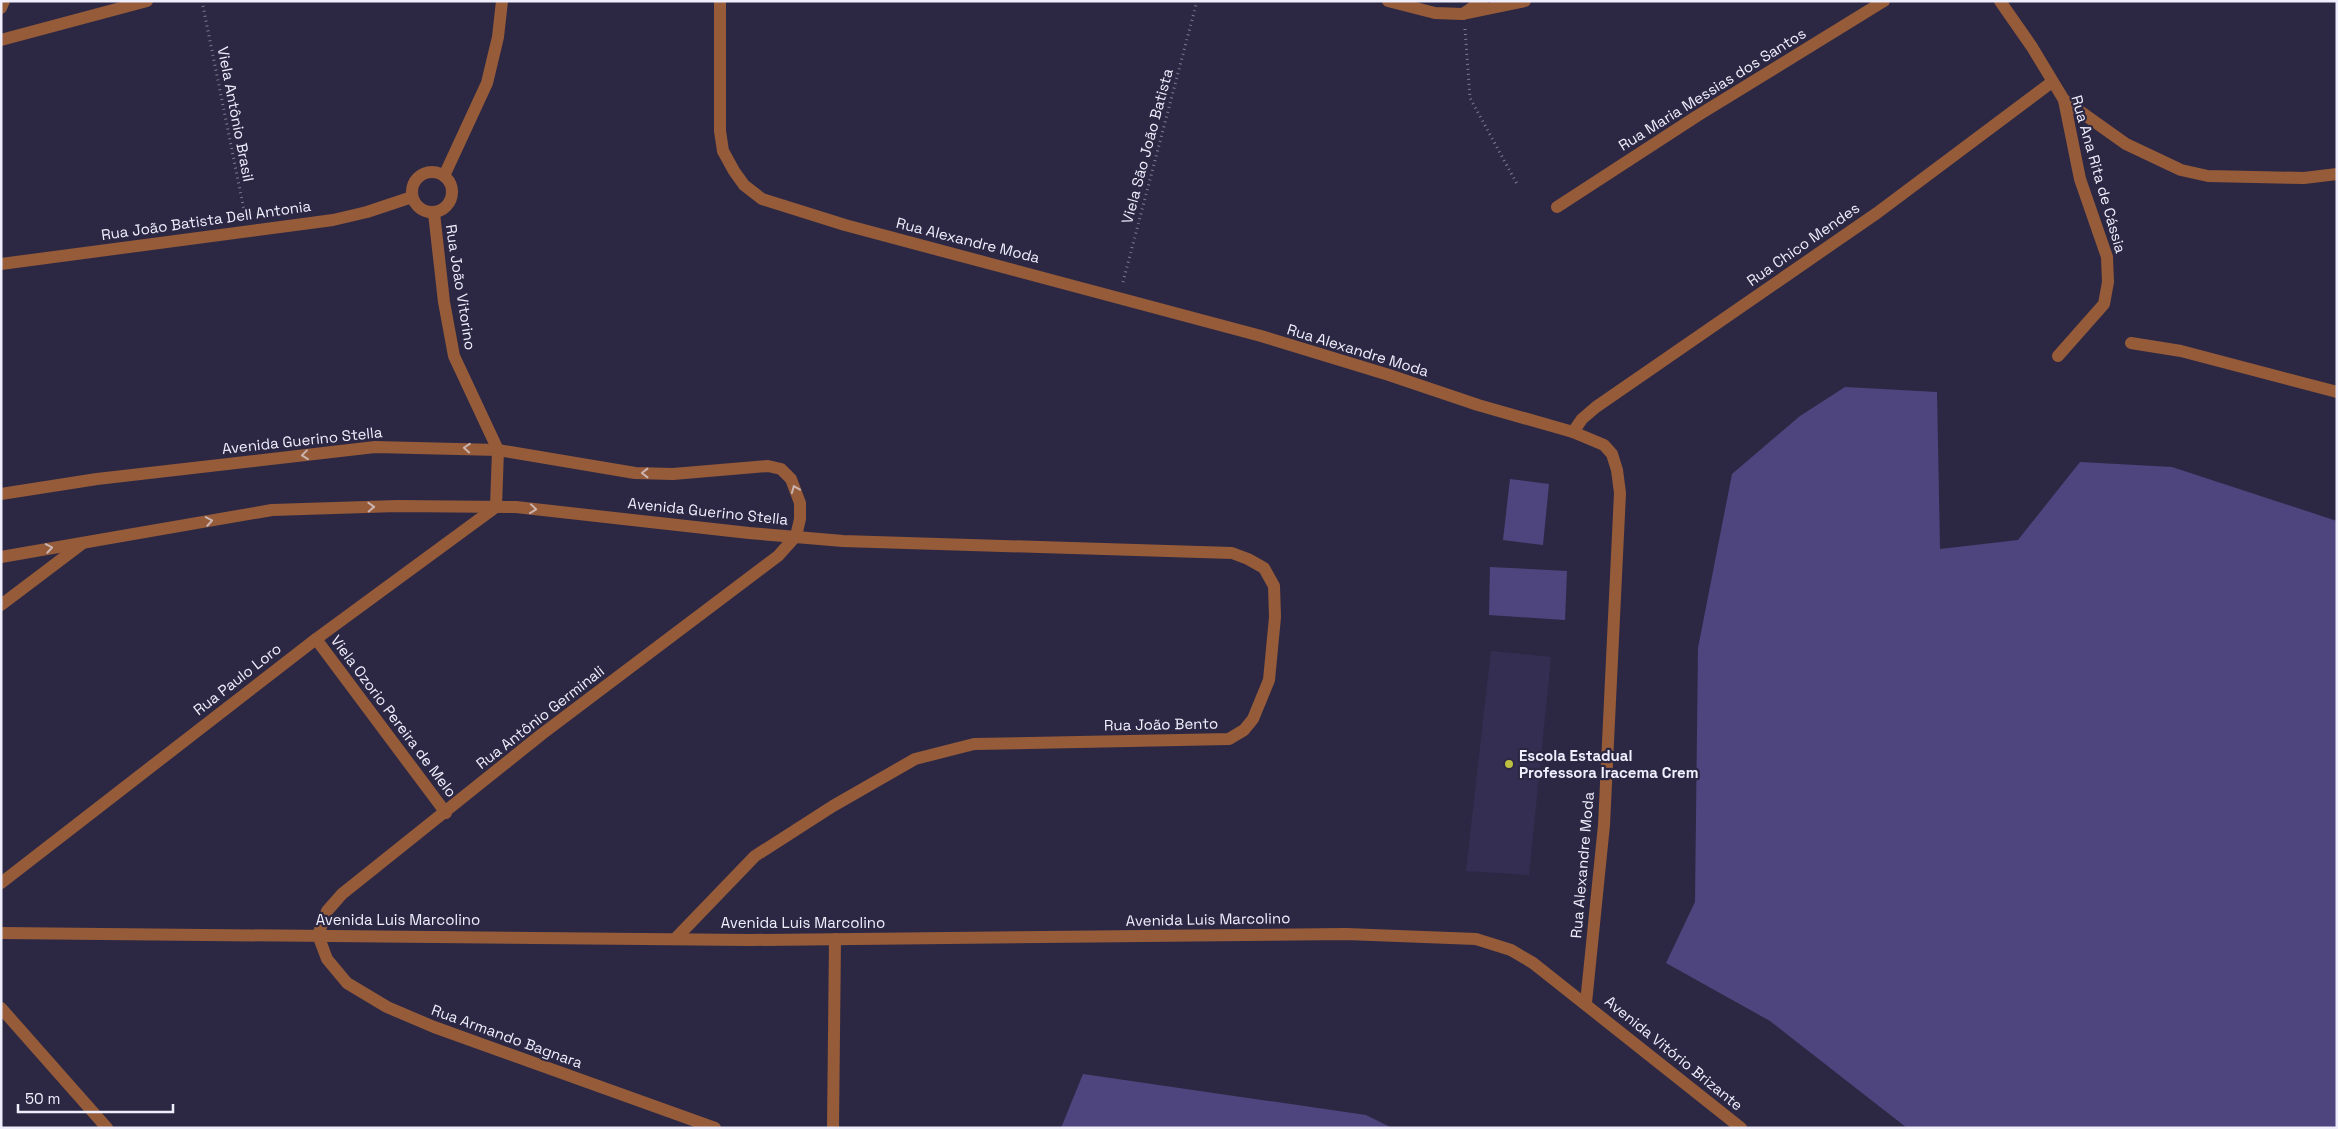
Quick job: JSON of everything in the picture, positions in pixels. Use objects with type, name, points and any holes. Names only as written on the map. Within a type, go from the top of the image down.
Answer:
[{"type":"street","points":[[1,8],[4,1]]},
{"type":"street","points":[[1,40],[147,1]]},
{"type":"street","points":[[444,176],[487,84],[498,37],[502,1]]},
{"type":"street","name":"Rua Alexandre Moda","points":[[720,1],[720,131],[723,151],[739,178],[762,198],[845,226],[1261,336],[1389,375],[1478,405],[1573,432],[1604,445],[1612,454],[1617,470],[1620,493],[1604,825],[1586,1003]]},
{"type":"street","points":[[1388,1],[1435,13],[1463,14],[1526,1]]},
{"type":"street","points":[[1463,14],[1482,1]]},
{"type":"street","name":"Rua Maria Messias dos Santos","points":[[1557,207],[1697,116],[1884,1]]},
{"type":"street","name":"Rua Ana Rita de Cássia","points":[[2000,1],[2032,47],[2064,100],[2080,179],[2107,257],[2108,282],[2104,304],[2058,356]]},
{"type":"street","name":"Rua Chico Mendes","points":[[1573,432],[1582,419],[1596,407],[1877,213],[2052,82]]},
{"type":"street","points":[[2064,100],[2126,144],[2181,170],[2208,176],[2304,178],[2337,174]]},
{"type":"street","points":[[433,172],[444,176],[452,188],[451,201],[441,211],[434,213],[420,209],[412,197],[414,184],[421,175],[433,172]]},
{"type":"street","name":"Rua João Batista Dell Antonia","points":[[1,264],[333,220],[367,212],[412,197]]},
{"type":"street","name":"Rua João Vitorino","points":[[434,213],[444,302],[454,356],[498,450],[496,507]]},
{"type":"street","points":[[2131,343],[2181,351],[2337,392]]},
{"type":"street","name":"Avenida Guerino Stella","points":[[1,494],[97,479],[375,447],[498,450],[635,473],[674,474],[758,465],[780,469],[791,479],[800,504],[800,519],[796,536],[749,533],[516,507],[397,506],[272,510],[1,557]]},
{"type":"street","name":"Rua Paulo Loro","points":[[1,883],[316,639],[496,507]]},
{"type":"street","name":"Rua Antônio Germinali","points":[[318,934],[327,911],[342,894],[446,813],[542,734],[778,556],[796,536]]},
{"type":"street","name":"Rua João Bento","points":[[676,938],[755,856],[833,806],[915,759],[974,744],[1229,739],[1244,730],[1253,719],[1269,680],[1275,618],[1274,586],[1264,568],[1232,553],[843,541],[796,536]]},
{"type":"street","points":[[1,605],[85,542]]},
{"type":"street","name":"Viela Ozorio Pereira de Melo","points":[[316,639],[446,813]]},
{"type":"street","name":"Avenida Luis Marcolino","points":[[1,933],[676,938],[1346,934],[1476,939],[1510,950],[1533,963],[1586,1003]]},
{"type":"street","name":"Rua Armando Bagnara","points":[[318,934],[327,959],[348,982],[387,1007],[434,1027],[715,1128]]},
{"type":"street","points":[[833,1128],[835,938]]},
{"type":"street","name":"Avenida Vitório Brizante","points":[[1586,1003],[1741,1128]]},
{"type":"street","points":[[1,1008],[105,1127]]},
{"type":"path","name":"Viela Antônio Brasil","points":[[202,1],[248,230]]},
{"type":"path","name":"Viela São João Batista","points":[[1119,297],[1197,1]]},
{"type":"path","points":[[1463,14],[1470,98],[1517,184]]},
{"type":"shaded area","points":[[1845,387],[1937,392],[1940,549],[2018,540],[2080,462],[2172,467],[2337,521],[2337,1128],[1907,1128],[1770,1021],[1666,963],[1695,902],[1698,648],[1732,474],[1800,416]]},
{"type":"shaded area","points":[[1510,479],[1549,484],[1543,545],[1503,540]]},
{"type":"shaded area","points":[[1490,567],[1567,571],[1565,620],[1489,615]]},
{"type":"shaded area","name":"Escola Estadual Professora Iracema Crem","points":[[1491,651],[1551,657],[1529,875],[1466,871]]},
{"type":"shaded area","points":[[1083,1074],[1366,1115],[1392,1128],[1061,1128]]},
{"type":"place","name":"Escola Estadual Professora Iracema Crem","points":[[1509,764]]}]
